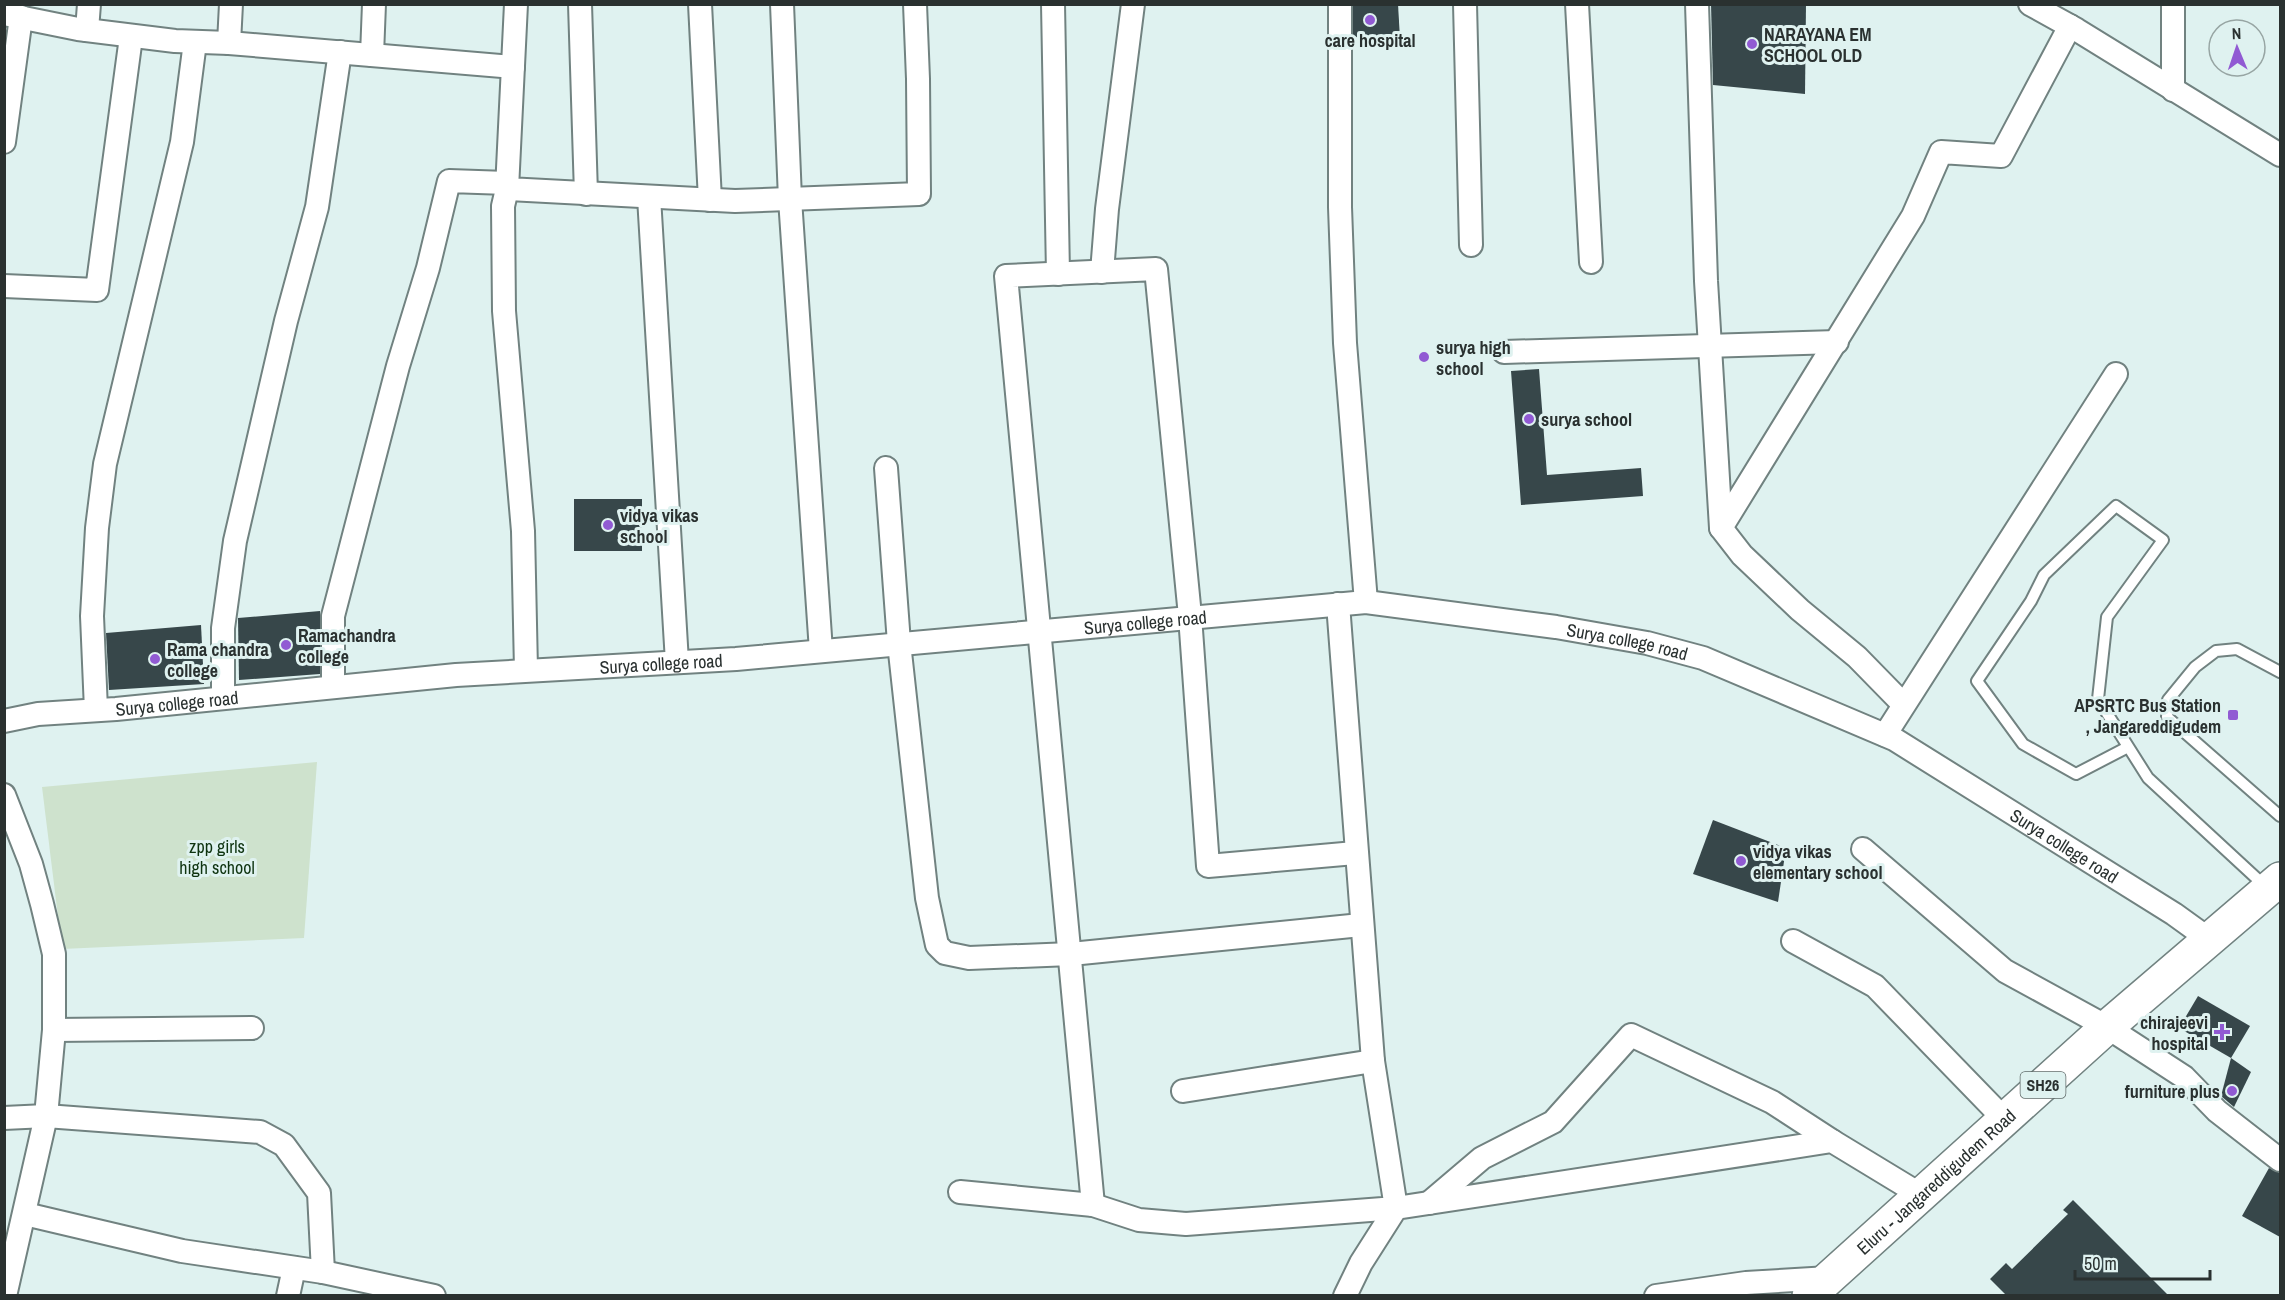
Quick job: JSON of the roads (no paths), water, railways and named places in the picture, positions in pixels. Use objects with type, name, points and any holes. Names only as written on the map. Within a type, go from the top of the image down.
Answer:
[{"type":"main road","name":"Eluru - Jangareddigudem Road","points":[[1820,1289],[2107,1027],[2210,940],[2276,890]]},
{"type":"street","points":[[87,30],[90,4]]},
{"type":"street","points":[[229,43],[231,4]]},
{"type":"street","points":[[372,55],[374,4]]},
{"type":"street","points":[[516,4],[507,186],[503,206],[504,311],[523,531],[526,670]]},
{"type":"street","points":[[580,4],[586,194]]},
{"type":"street","points":[[700,4],[710,200]]},
{"type":"street","points":[[782,4],[790,199],[821,651]]},
{"type":"street","points":[[333,686],[333,616],[449,181],[586,194],[710,200],[919,194],[915,4]]},
{"type":"street","points":[[1053,4],[1058,274]]},
{"type":"street","points":[[1102,272],[1107,209],[1133,4]]},
{"type":"street","points":[[1340,4],[1340,207],[1346,343],[1366,602]]},
{"type":"street","points":[[1465,4],[1471,245]]},
{"type":"street","points":[[1577,4],[1591,262]]},
{"type":"street","points":[[1697,4],[1710,348],[1721,528],[1742,555],[1800,610],[1857,657],[1903,704]]},
{"type":"street","points":[[2030,4],[2070,26],[2280,155]]},
{"type":"street","points":[[2172,4],[2173,90]]},
{"type":"street","points":[[4,142],[13,16],[131,37],[513,67]]},
{"type":"street","points":[[1721,528],[1913,216],[1941,152],[2001,156],[2070,26]]},
{"type":"street","points":[[4,286],[97,290],[131,37]]},
{"type":"street","points":[[96,710],[92,616],[97,528],[105,464],[183,142],[195,42]]},
{"type":"street","points":[[223,697],[224,628],[235,541],[286,321],[317,207],[340,52]]},
{"type":"street","points":[[649,197],[677,662]]},
{"type":"street","points":[[1093,1204],[1041,630],[1006,276],[1156,269],[1190,616],[1208,866],[1355,853]]},
{"type":"street","points":[[1504,352],[1710,348],[1837,342]]},
{"type":"street","points":[[1885,735],[2116,374]]},
{"type":"street","points":[[886,468],[899,643],[927,898],[937,945],[945,952],[969,958],[1071,954],[1361,925]]},
{"type":"street","name":"Surya college road","points":[[4,721],[38,714],[333,686],[526,670],[821,651],[1190,616],[1366,602],[1447,611],[1647,643],[1704,658],[1885,735],[2174,914],[2210,940]]},
{"type":"street","points":[[1338,603],[1372,1061],[1396,1208],[1361,1263],[1345,1296]]},
{"type":"street","points":[[4,795],[31,864],[54,954],[54,1030],[46,1116],[5,1296]]},
{"type":"street","points":[[1863,849],[2005,971],[2107,1027],[2184,1077],[2217,1111],[2280,1160]]},
{"type":"street","points":[[1793,941],[1875,986],[2005,1120]]},
{"type":"street","points":[[54,1030],[252,1028]]},
{"type":"street","points":[[1429,1203],[1482,1158],[1553,1122],[1631,1035],[1699,1065],[1772,1102],[1921,1196]]},
{"type":"street","points":[[1183,1091],[1372,1061]]},
{"type":"street","points":[[4,1118],[46,1116],[260,1132],[284,1145],[320,1193],[323,1272]]},
{"type":"street","points":[[960,1192],[1093,1204],[1139,1220],[1186,1224],[1396,1208],[1832,1141]]},
{"type":"street","points":[[25,1214],[182,1251],[323,1272],[434,1296]]},
{"type":"street","points":[[288,1296],[294,1268]]},
{"type":"street","points":[[1656,1296],[1746,1283],[1820,1289]]},
{"type":"lane","points":[[2128,747],[2076,774],[2023,744],[1977,681],[2031,601],[2044,575],[2116,506],[2163,540],[2107,617],[2098,699],[2148,778],[2276,890]]},
{"type":"lane","points":[[2280,672],[2237,649],[2216,651],[2195,667],[2168,700],[2167,717],[2280,816]]},
{"type":"place","name":"care hospital","points":[[1370,20]]},
{"type":"place","name":"NARAYANA EM SCHOOL OLD","points":[[1752,44]]},
{"type":"place","name":"surya high school","points":[[1424,357]]},
{"type":"place","name":"surya school","points":[[1529,419]]},
{"type":"place","name":"vidya vikas school","points":[[608,525]]},
{"type":"place","name":"Ramachandra college","points":[[286,645]]},
{"type":"place","name":"Rama chandra college","points":[[155,659]]},
{"type":"place","name":"APSRTC Bus Station , Jangareddigudem","points":[[2233,715]]},
{"type":"place","name":"vidya vikas elementary school","points":[[1741,861]]},
{"type":"place","name":"chirajeevi hospital","points":[[2222,1032]]},
{"type":"place","name":"furniture plus","points":[[2232,1091]]},
{"type":"park label","name":"zpp girls high school","points":[[217,856]]}]
